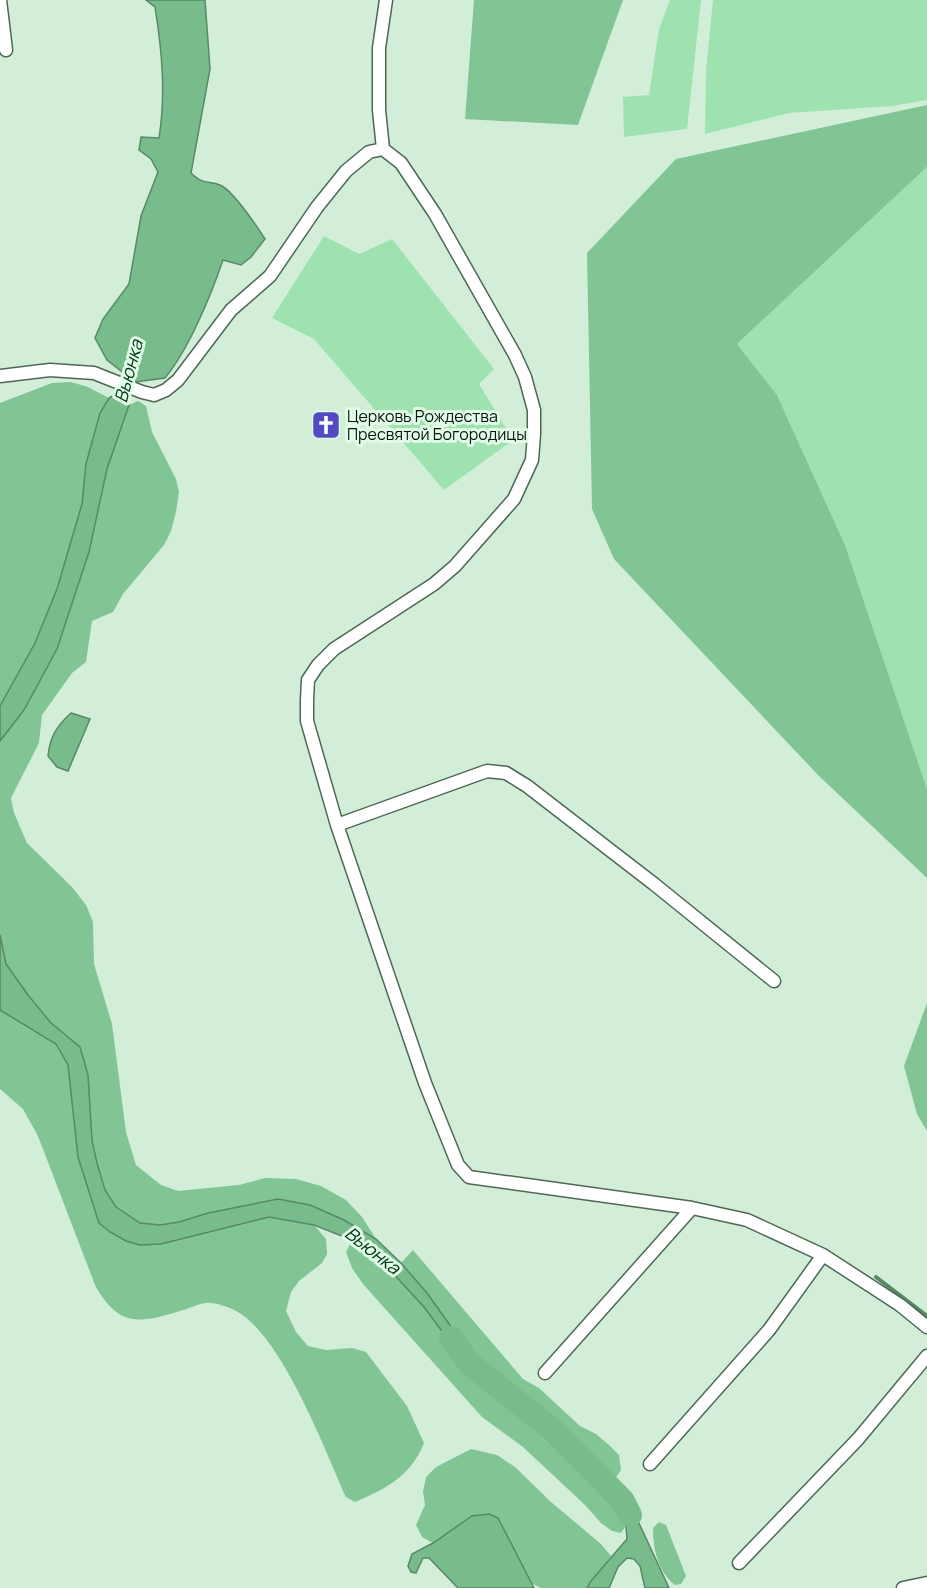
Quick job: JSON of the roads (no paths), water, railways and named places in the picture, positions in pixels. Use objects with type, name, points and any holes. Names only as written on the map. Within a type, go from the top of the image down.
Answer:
[{"type":"street","points":[[0,0],[6,50]]},
{"type":"street","points":[[386,0],[379,48],[379,110],[383,149],[401,163],[435,214],[515,356],[525,377],[534,410],[532,460],[514,499],[455,566],[434,584],[334,649],[318,665],[308,680],[307,721],[337,825],[425,1083],[458,1165],[469,1177],[692,1208],[747,1220],[823,1255],[900,1305],[927,1327]]},
{"type":"street","points":[[0,376],[50,370],[94,373],[142,392],[154,394],[166,390],[178,380],[231,310],[270,276],[317,207],[346,171],[369,152],[383,149]]},
{"type":"street","points":[[337,825],[487,771],[506,773],[536,793],[774,981]]},
{"type":"street","points":[[545,1373],[692,1208]]},
{"type":"street","points":[[650,1464],[769,1330],[823,1255]]},
{"type":"street","points":[[739,1563],[858,1439],[927,1356]]},
{"type":"street","points":[[903,1588],[927,1583]]},
{"type":"water","points":[[146,0],[205,0],[210,69],[191,173],[200,180],[222,186],[233,195],[265,239],[251,257],[241,265],[223,260],[191,337],[165,378],[135,382],[107,360],[95,338],[103,319],[129,284],[141,216],[158,172],[151,159],[139,150],[141,137],[159,138],[163,89],[155,7]]},
{"type":"water","points":[[117,393],[123,394],[129,405],[107,469],[89,552],[57,649],[24,710],[0,741],[0,706],[35,643],[57,589],[82,504],[86,464],[100,413],[109,398]]},
{"type":"water","points":[[71,713],[90,719],[68,771],[57,767],[48,756],[55,732]]},
{"type":"water","points":[[0,935],[6,964],[28,995],[51,1023],[80,1047],[88,1075],[92,1140],[97,1163],[105,1190],[116,1207],[140,1223],[160,1225],[278,1199],[310,1205],[344,1220],[376,1239],[427,1293],[473,1361],[469,1363],[464,1361],[424,1307],[390,1270],[352,1240],[314,1225],[269,1217],[161,1244],[140,1245],[126,1241],[99,1223],[78,1157],[68,1065],[56,1044],[0,1010]]},
{"type":"water","points":[[615,1488],[625,1493],[669,1588],[645,1588],[640,1566],[634,1559],[627,1558],[618,1567],[609,1588],[587,1588],[627,1539],[626,1526],[610,1495]]},
{"type":"water","points":[[489,1514],[498,1518],[534,1588],[458,1588],[429,1558],[423,1558],[416,1573],[411,1572],[408,1566],[412,1554],[433,1543],[472,1516]]},
{"type":"waterway","points":[[876,1277],[927,1316]]},
{"type":"waterway","name":"Вьюнка","points":[[451,1338],[469,1363],[554,1431],[623,1501],[630,1515]]},
{"type":"place","name":"Церковь Рождества Пресвятой Богородицы","points":[[326,425]]}]
